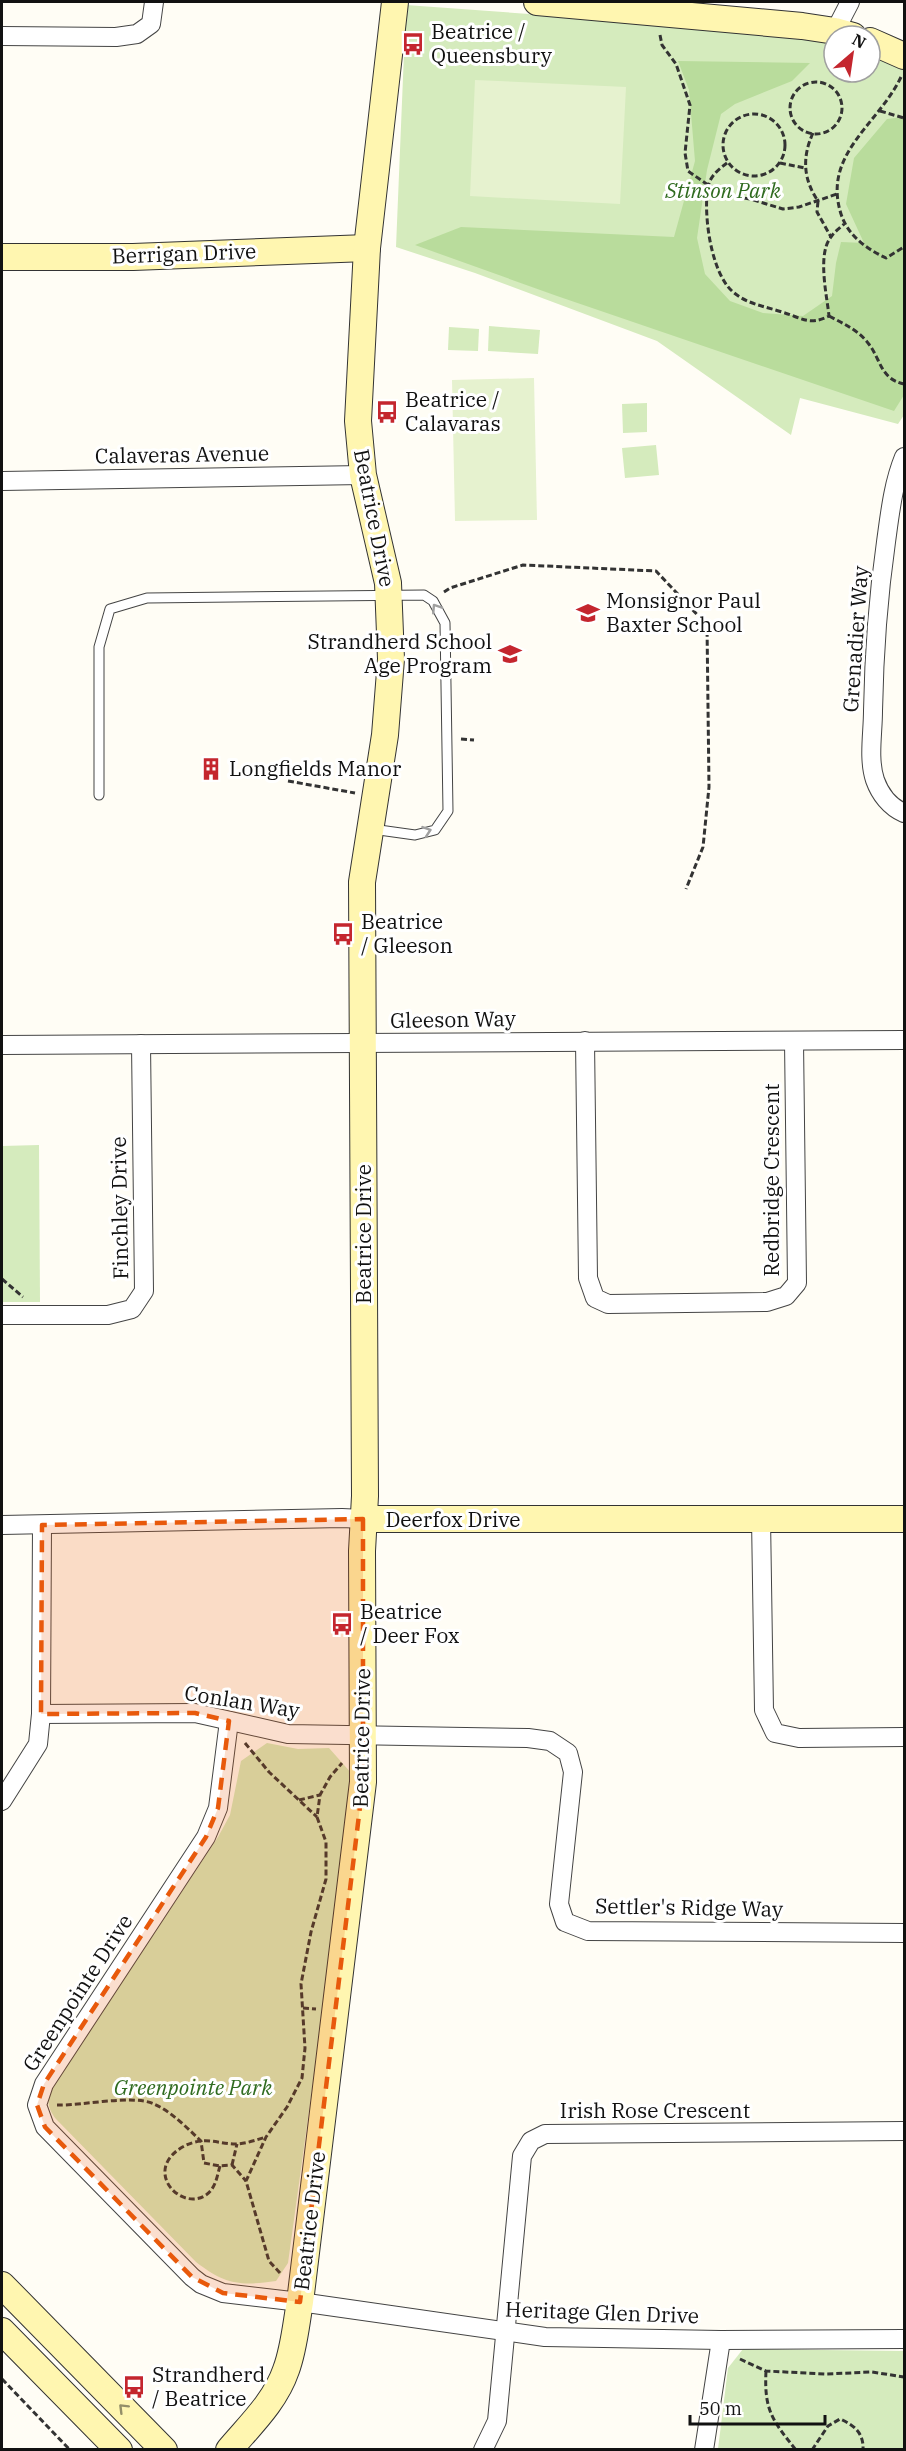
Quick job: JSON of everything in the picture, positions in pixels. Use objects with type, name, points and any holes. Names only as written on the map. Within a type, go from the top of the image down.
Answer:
[{"type":"street","points":[[2,36],[116,37],[137,34],[151,24],[154,2]]},
{"type":"street","name":"Beatrice Drive","points":[[238,2444],[270,2402],[283,2377],[291,2351],[300,2301],[360,1818],[365,1734],[362,1551],[365,1473],[362,882],[380,773],[389,700],[391,659],[389,594],[382,550],[363,475],[358,421],[367,248],[395,2]]},
{"type":"street","points":[[537,2],[822,31]]},
{"type":"street","points":[[846,24],[850,2]]},
{"type":"street","points":[[882,46],[904,56]]},
{"type":"street","name":"Berrigan Drive","points":[[2,257],[134,257],[367,248]]},
{"type":"street","name":"Grenadier Way","points":[[904,457],[893,493],[880,583],[874,669],[872,768],[880,792],[889,803],[904,813]]},
{"type":"street","name":"Calaveras Avenue","points":[[2,481],[363,475]]},
{"type":"street","name":"Gleeson Way","points":[[2,1045],[904,1040]]},
{"type":"street","name":"Redbridge Crescent","points":[[585,1041],[588,1278],[595,1298],[608,1304],[767,1302],[786,1296],[797,1283],[794,1041]]},
{"type":"street","name":"Finchley Drive","points":[[2,1315],[108,1315],[132,1310],[144,1291],[141,1044]]},
{"type":"street","name":"Deerfox Drive","points":[[2,1525],[342,1518],[904,1518]]},
{"type":"street","points":[[761,1518],[764,1710],[775,1733],[799,1738],[904,1737]]},
{"type":"street","points":[[2,1801],[38,1744],[41,1714],[42,1525]]},
{"type":"street","name":"Conlan Way","points":[[41,1714],[195,1713],[288,1734],[365,1734]]},
{"type":"street","name":"Greenpointe Drive","points":[[229,1721],[218,1808],[206,1837],[44,2084],[37,2105],[45,2127],[201,2284],[223,2293],[300,2301]]},
{"type":"street","name":"Settler's Ridge Way","points":[[365,1734],[528,1738],[550,1741],[568,1753],[573,1772],[559,1904],[565,1922],[588,1931],[904,1934]]},
{"type":"street","name":"Irish Rose Crescent","points":[[483,2450],[497,2421],[522,2156],[531,2140],[544,2134],[904,2132]]},
{"type":"street","points":[[2,2285],[164,2450]]},
{"type":"street","name":"Heritage Glen Drive","points":[[300,2301],[545,2337],[721,2340],[904,2339]]},
{"type":"street","points":[[2,2331],[119,2450]]},
{"type":"street","points":[[704,2450],[721,2340]]},
{"type":"street","points":[[22,2350],[95,2450]]},
{"type":"lane","points":[[99,795],[99,647],[110,609],[147,598],[424,595],[434,601],[445,623],[448,812],[435,830],[415,835],[370,829]]},
{"type":"path","points":[[654,12],[662,45],[676,64],[690,105],[685,153],[687,171],[730,196],[750,199],[783,209],[799,207],[837,195]]},
{"type":"path","points":[[904,68],[891,96],[849,149],[839,170],[837,195],[844,224],[858,241],[886,258],[904,247]]},
{"type":"path","points":[[819,82],[833,88],[841,102],[842,110],[835,125],[821,133],[813,134],[805,131],[793,121],[790,105],[792,97],[803,85],[819,82]]},
{"type":"path","points":[[880,111],[904,118]]},
{"type":"path","points":[[759,114],[777,124],[783,132],[785,143],[780,163],[772,171],[760,176],[748,176],[736,172],[727,163],[722,142],[724,132],[738,117],[759,114]]},
{"type":"path","points":[[813,134],[807,152],[806,168],[809,188],[818,201],[817,213],[831,237]]},
{"type":"path","points":[[727,163],[714,174],[708,185],[706,217],[716,268],[730,290],[744,300],[804,320],[817,322],[830,316]]},
{"type":"path","points":[[780,163],[806,168]]},
{"type":"path","points":[[830,316],[824,278],[824,254],[831,237],[844,224]]},
{"type":"path","points":[[830,316],[855,329],[870,345],[885,373],[896,382],[904,384]]},
{"type":"path","points":[[434,601],[450,588],[523,565],[656,571],[707,625],[709,787],[703,847],[686,890]]},
{"type":"path","points":[[288,781],[359,794]]},
{"type":"path","points":[[2,1279],[22,1295],[27,1315]]},
{"type":"path","points":[[229,1721],[269,1772],[317,1817],[326,1842],[326,1879],[311,1932],[301,1984],[305,2048],[302,2078],[287,2108],[266,2137],[246,2181]]},
{"type":"path","points":[[317,1817],[320,1795],[330,1777],[346,1758]]},
{"type":"path","points":[[299,1800],[320,1795]]},
{"type":"path","points":[[37,2105],[72,2106],[124,2100],[151,2102],[164,2109],[201,2141],[204,2163],[220,2166],[232,2165]]},
{"type":"path","points":[[220,2166],[216,2183],[206,2195],[192,2199],[179,2195],[168,2186],[165,2168],[168,2161],[181,2148],[201,2141],[237,2144],[266,2137]]},
{"type":"path","points":[[232,2165],[237,2144]]},
{"type":"path","points":[[232,2165],[246,2181],[269,2261],[279,2273]]},
{"type":"path","points":[[738,2358],[766,2371],[872,2372],[904,2377]]},
{"type":"path","points":[[766,2371],[765,2394],[774,2422],[796,2450]]},
{"type":"path","points":[[2,2379],[70,2450]]},
{"type":"path","points":[[812,2450],[828,2426],[840,2419],[852,2424],[860,2433],[863,2450]]},
{"type":"highlighted area","points":[[363,1519],[363,1782],[300,2302],[223,2293],[192,2277],[45,2127],[37,2105],[44,2084],[206,1837],[218,1808],[229,1721],[195,1713],[41,1714],[42,1525]]},
{"type":"green space","name":"Stinson Park","points":[[406,5],[751,30],[822,41],[822,84],[882,84],[882,58],[904,68],[904,415],[898,424],[800,398],[791,435],[657,341],[475,273],[396,247]]},
{"type":"green space","points":[[678,61],[810,63],[792,81],[735,104],[721,114],[707,170],[697,238],[705,274],[730,301],[763,313],[803,316],[832,296],[841,242],[864,243],[846,204],[854,158],[887,119],[904,117],[904,395],[894,411],[415,245],[461,227],[674,237],[695,161],[689,90]]},
{"type":"green space","points":[[475,80],[626,87],[620,204],[470,196]]},
{"type":"green space","points":[[489,326],[540,330],[538,354],[488,351]]},
{"type":"green space","points":[[449,327],[479,329],[478,351],[448,350]]},
{"type":"green space","points":[[534,378],[537,520],[455,521],[452,380]]},
{"type":"green space","points":[[647,403],[647,432],[623,433],[622,404]]},
{"type":"green space","points":[[656,445],[659,475],[625,478],[622,448]]},
{"type":"green space","points":[[39,1145],[40,1302],[2,1302],[2,1146]]},
{"type":"green space","name":"Greenpointe Park","points":[[267,1743],[298,1749],[329,1748],[352,1774],[332,1944],[288,2263],[276,2281],[243,2283],[216,2275],[196,2262],[56,2119],[50,2110],[49,2102],[54,2085],[218,1837],[230,1815],[241,1761]]},
{"type":"green space","points":[[743,2349],[904,2351],[904,2449],[718,2449],[728,2368]]},
{"type":"place","name":"Beatrice / Queensbury","points":[[413,44]]},
{"type":"place","name":"Beatrice / Calavaras","points":[[387,412]]},
{"type":"place","name":"Monsignor Paul Baxter School","points":[[588,613]]},
{"type":"place","name":"Strandherd School Age Program","points":[[510,654]]},
{"type":"place","name":"Longfields Manor","points":[[211,769]]},
{"type":"place","name":"Beatrice / Gleeson","points":[[343,934]]},
{"type":"place","name":"Beatrice / Deer Fox","points":[[342,1624]]},
{"type":"place","name":"Strandherd / Beatrice","points":[[134,2387]]}]
